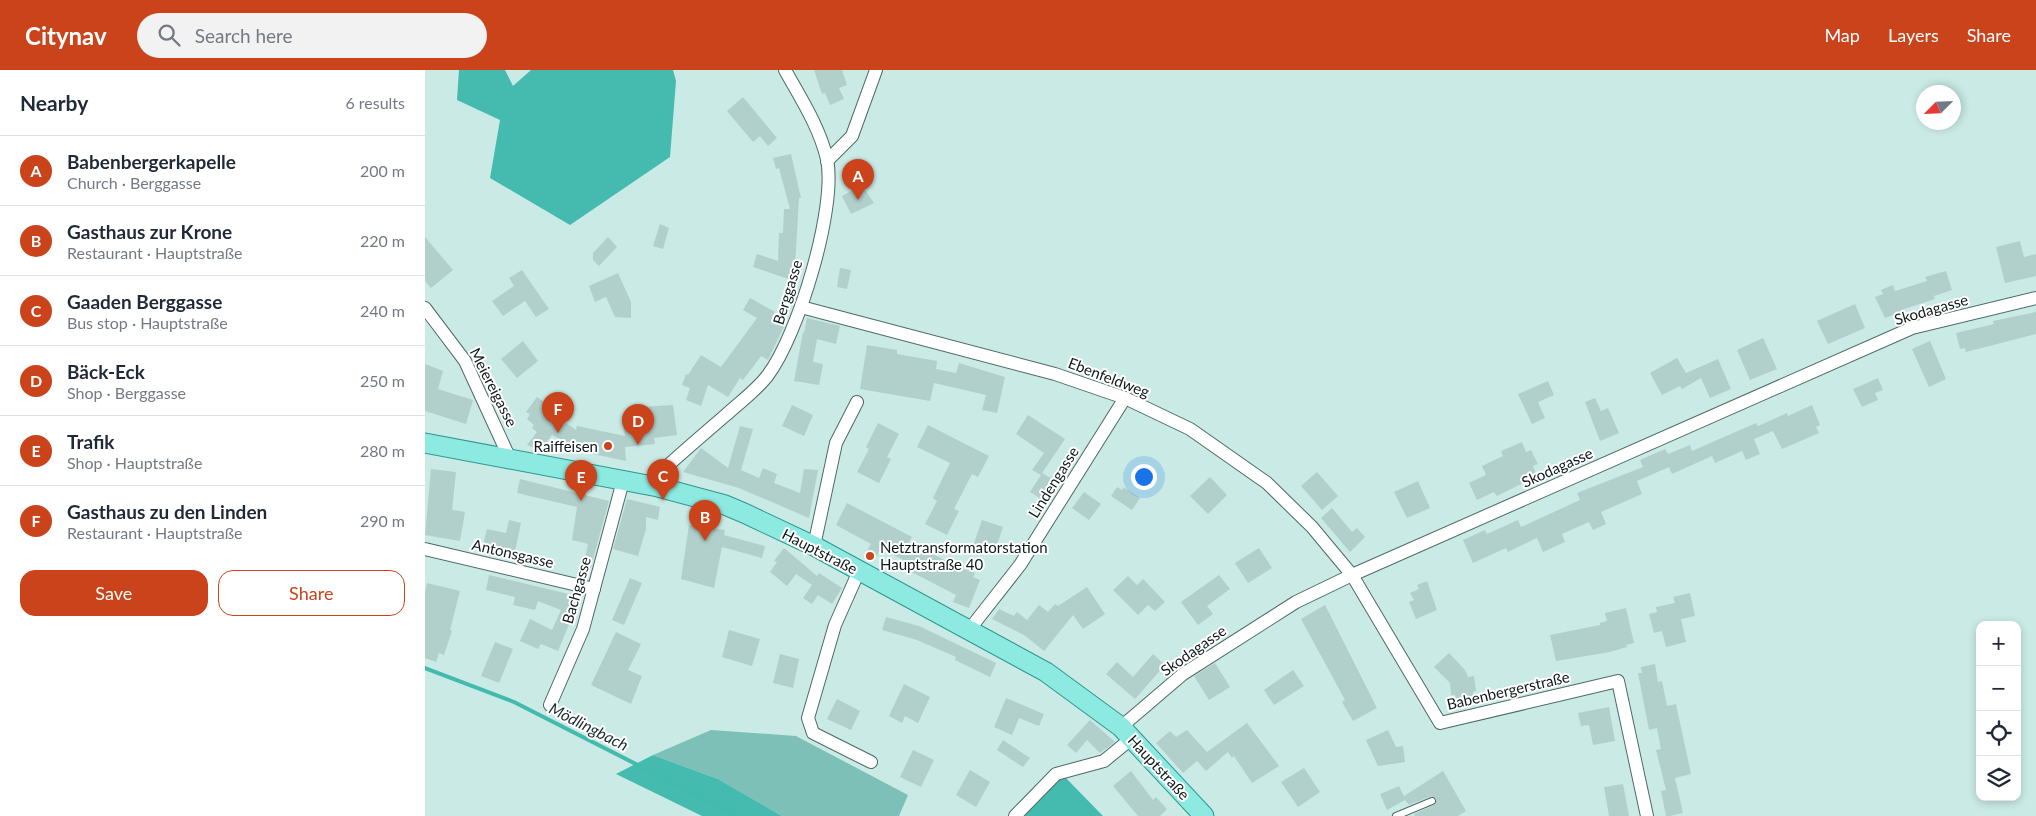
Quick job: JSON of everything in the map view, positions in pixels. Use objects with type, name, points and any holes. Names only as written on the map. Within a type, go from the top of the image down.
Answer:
[{"type":"main road","name":"Hauptstraße","points":[[425,442],[658,487],[725,505],[814,546],[1046,672],[1127,733],[1204,816]]},
{"type":"street","name":"Berggasse","points":[[658,487],[665,469],[753,391],[768,375],[786,347],[801,307],[828,208],[827,161],[819,132],[785,70]]},
{"type":"street","points":[[827,161],[853,136],[876,70]]},
{"type":"street","name":"Skodagasse","points":[[1015,816],[1056,774],[1104,761],[1127,733],[1183,674],[1296,602],[1352,574],[1912,328],[2036,298]]},
{"type":"street","name":"Ebenfeldweg","points":[[801,307],[1055,374],[1125,398],[1190,429],[1267,483],[1312,527],[1352,574]]},
{"type":"street","name":"Meiereigasse","points":[[425,308],[469,368],[510,459]]},
{"type":"street","name":"Lindengasse","points":[[969,630],[1020,565],[1125,398]]},
{"type":"street","points":[[814,546],[836,443],[857,402]]},
{"type":"street","name":"Bachgasse","points":[[550,705],[583,630],[623,481]]},
{"type":"street","name":"Antonsgasse","points":[[425,549],[594,589]]},
{"type":"street","points":[[859,571],[835,625],[808,718],[813,733],[871,762]]},
{"type":"street","name":"Babenbergerstraße","points":[[1352,574],[1440,723],[1618,681],[1647,816]]},
{"type":"lane","points":[[1396,816],[1432,801]]},
{"type":"shaded area","points":[[459,70],[505,70],[513,86],[531,70],[673,70],[676,81],[670,157],[570,225],[490,178],[500,120],[457,100]]},
{"type":"shaded area","points":[[711,730],[796,736],[908,795],[899,816],[782,816],[718,779],[653,755]]},
{"type":"shaded area","points":[[653,755],[718,779],[782,816],[702,816],[616,774]]},
{"type":"shaded area","points":[[1062,774],[1103,816],[1023,816]]},
{"type":"building","points":[[814,70],[842,70],[847,85],[839,88],[844,99],[830,105],[825,93],[822,94]]},
{"type":"building","points":[[743,97],[777,138],[768,146],[760,136],[753,142],[727,111]]},
{"type":"building","points":[[791,154],[801,198],[799,198],[795,267],[791,280],[753,267],[757,254],[778,261],[779,233],[783,233],[784,209],[790,209],[779,168],[776,169],[773,158]]},
{"type":"building","points":[[862,185],[874,203],[851,214],[842,196]]},
{"type":"building","points":[[660,224],[669,228],[663,249],[653,246]]},
{"type":"building","points":[[425,237],[453,270],[431,288],[425,281]]},
{"type":"building","points":[[608,237],[617,247],[599,266],[593,260],[593,253]]},
{"type":"building","points":[[2020,241],[2024,257],[2036,254],[2036,276],[2005,283],[1996,247]]},
{"type":"building","points":[[840,268],[851,270],[847,289],[837,287]]},
{"type":"building","points":[[522,270],[549,309],[536,317],[525,301],[503,316],[492,301],[514,286],[509,278]]},
{"type":"building","points":[[1946,271],[1952,290],[1934,296],[1935,299],[1904,309],[1905,312],[1894,318],[1893,315],[1885,318],[1875,297],[1883,294],[1881,290],[1893,285],[1895,291],[1927,281],[1925,277]]},
{"type":"building","points":[[618,273],[631,302],[631,318],[615,317],[606,297],[595,302],[589,286]]},
{"type":"building","points":[[750,298],[775,312],[773,315],[786,322],[768,360],[761,356],[743,380],[740,378],[728,397],[708,385],[701,406],[686,400],[690,388],[682,385],[686,374],[688,375],[701,355],[721,367],[757,318],[743,310]]},
{"type":"building","points":[[1855,304],[1865,328],[1828,344],[1817,321]]},
{"type":"building","points":[[2036,312],[2036,334],[1966,352],[1965,348],[1960,349],[1956,333],[1994,324],[1993,321]]},
{"type":"building","points":[[807,318],[840,326],[836,344],[817,339],[813,362],[823,364],[819,385],[794,381]]},
{"type":"building","points":[[1763,338],[1777,369],[1750,380],[1737,350]]},
{"type":"building","points":[[523,341],[538,361],[517,378],[501,359]]},
{"type":"building","points":[[1930,341],[1946,379],[1929,387],[1912,349]]},
{"type":"building","points":[[867,345],[897,350],[897,354],[937,361],[936,369],[956,373],[959,363],[1005,377],[997,413],[982,410],[986,395],[934,383],[930,401],[860,389]]},
{"type":"building","points":[[1677,358],[1686,373],[1718,359],[1731,389],[1710,398],[1701,378],[1682,389],[1680,386],[1662,395],[1650,373]]},
{"type":"building","points":[[425,364],[443,371],[438,389],[473,400],[466,424],[425,411]]},
{"type":"building","points":[[1878,378],[1883,390],[1875,393],[1878,400],[1862,407],[1853,389]]},
{"type":"building","points":[[1548,381],[1554,395],[1538,402],[1545,418],[1532,424],[1518,394]]},
{"type":"building","points":[[537,397],[558,412],[555,415],[576,430],[577,426],[625,436],[623,419],[642,417],[641,407],[673,405],[677,435],[654,438],[655,444],[625,447],[626,461],[584,452],[552,435],[540,451],[527,445],[537,432],[532,428],[534,425],[527,419],[530,414],[526,412]]},
{"type":"building","points":[[1595,398],[1601,411],[1608,408],[1619,433],[1600,441],[1585,402]]},
{"type":"building","points":[[792,405],[813,415],[804,436],[782,426]]},
{"type":"building","points":[[1812,405],[1820,425],[1816,427],[1819,433],[1782,449],[1773,431],[1754,439],[1760,454],[1746,460],[1742,451],[1715,463],[1712,456],[1672,474],[1669,467],[1637,481],[1642,494],[1601,512],[1606,524],[1593,530],[1589,522],[1562,534],[1565,542],[1543,552],[1537,538],[1508,552],[1506,548],[1473,563],[1463,540],[1485,530],[1487,534],[1518,520],[1521,527],[1580,500],[1577,493],[1643,467],[1640,460],[1665,449],[1668,454],[1690,445],[1692,451],[1756,423],[1758,426],[1787,413],[1788,416]]},
{"type":"building","points":[[1028,415],[1065,439],[1042,473],[1058,482],[1046,502],[1030,492],[1041,475],[1032,470],[1044,453],[1016,434]]},
{"type":"building","points":[[878,423],[899,434],[887,457],[891,459],[879,483],[857,472],[869,449],[866,447]]},
{"type":"building","points":[[928,425],[989,456],[978,477],[972,474],[954,509],[959,511],[947,535],[925,524],[937,501],[933,498],[950,463],[917,447]]},
{"type":"building","points":[[740,426],[753,429],[741,470],[759,478],[763,468],[777,474],[774,483],[800,493],[804,469],[818,470],[809,518],[739,488],[683,472],[701,448],[728,468]]},
{"type":"building","points":[[1522,442],[1526,452],[1531,450],[1538,464],[1533,466],[1537,476],[1497,496],[1494,492],[1477,500],[1469,483],[1486,475],[1482,466],[1503,456],[1501,451]]},
{"type":"building","points":[[431,469],[456,472],[452,510],[465,512],[460,541],[425,535]]},
{"type":"building","points":[[1317,472],[1338,496],[1322,510],[1301,486]]},
{"type":"building","points":[[1210,477],[1227,495],[1208,514],[1190,496]]},
{"type":"building","points":[[520,479],[609,501],[590,570],[583,568],[588,544],[572,540],[577,507],[517,493]]},
{"type":"building","points":[[1418,481],[1430,508],[1407,518],[1394,492]]},
{"type":"building","points":[[1117,487],[1122,490],[1123,487],[1140,498],[1132,510],[1111,496]]},
{"type":"building","points":[[1084,492],[1101,504],[1089,520],[1072,508]]},
{"type":"building","points":[[627,499],[660,507],[658,520],[646,517],[646,529],[638,556],[613,549]]},
{"type":"building","points":[[847,503],[912,537],[909,542],[964,570],[964,568],[975,573],[973,577],[980,580],[969,608],[953,602],[956,595],[906,569],[909,563],[881,548],[874,561],[864,556],[871,544],[836,525]]},
{"type":"building","points":[[1332,508],[1352,532],[1357,528],[1365,537],[1350,552],[1321,518]]},
{"type":"building","points":[[509,520],[521,523],[514,556],[482,549],[487,529],[506,533]]},
{"type":"building","points":[[982,520],[1003,527],[994,553],[973,546]]},
{"type":"building","points":[[689,525],[725,530],[724,535],[765,546],[762,558],[722,547],[714,588],[681,579]]},
{"type":"building","points":[[784,548],[817,576],[819,573],[842,588],[832,604],[818,595],[812,604],[803,598],[812,585],[796,574],[787,586],[770,572],[777,562],[774,561]]},
{"type":"building","points":[[1259,548],[1272,568],[1248,583],[1235,563]]},
{"type":"building","points":[[489,575],[581,597],[575,616],[573,615],[558,651],[541,644],[538,649],[520,641],[530,619],[552,630],[561,610],[538,601],[535,610],[513,605],[515,597],[486,590]]},
{"type":"building","points":[[1219,575],[1230,589],[1207,606],[1213,614],[1198,625],[1181,602]]},
{"type":"building","points":[[1128,576],[1137,585],[1143,579],[1165,602],[1155,611],[1148,605],[1138,615],[1113,590]]},
{"type":"building","points":[[630,578],[642,583],[624,625],[612,620]]},
{"type":"building","points":[[1427,581],[1437,610],[1416,619],[1409,602],[1414,600],[1410,593],[1419,589],[1417,585]]},
{"type":"building","points":[[427,583],[460,591],[450,630],[452,631],[444,655],[439,653],[436,662],[425,658],[425,592]]},
{"type":"building","points":[[1087,587],[1105,614],[1083,629],[1073,615],[1044,651],[1024,635],[992,619],[999,609],[1014,616],[1017,612],[1027,620],[1039,605],[1048,612],[1055,604],[1058,606]]},
{"type":"building","points":[[1690,593],[1695,616],[1681,619],[1686,642],[1666,647],[1662,631],[1654,633],[1649,614],[1657,612],[1656,607],[1675,603],[1673,597]]},
{"type":"building","points":[[1325,605],[1377,708],[1353,721],[1342,702],[1345,700],[1301,619]]},
{"type":"building","points":[[1626,608],[1634,643],[1610,652],[1556,661],[1550,635],[1600,625],[1600,623],[1607,621],[1605,613]]},
{"type":"building","points":[[886,617],[919,626],[996,663],[990,677],[955,660],[956,657],[917,640],[882,630]]},
{"type":"building","points":[[729,630],[760,639],[752,666],[722,657]]},
{"type":"building","points":[[616,632],[641,644],[628,670],[642,676],[631,704],[591,685]]},
{"type":"building","points":[[495,642],[513,649],[499,683],[481,676]]},
{"type":"building","points":[[1449,653],[1465,670],[1468,677],[1474,676],[1476,691],[1473,692],[1473,698],[1456,701],[1455,695],[1451,695],[1450,683],[1434,667]]},
{"type":"building","points":[[780,654],[799,659],[793,688],[773,683]]},
{"type":"building","points":[[1153,654],[1165,665],[1135,699],[1106,674],[1117,662],[1133,677]]},
{"type":"building","points":[[1215,663],[1230,687],[1209,700],[1194,676]]},
{"type":"building","points":[[1655,664],[1658,682],[1662,681],[1667,706],[1676,704],[1691,774],[1675,778],[1683,813],[1670,816],[1666,816],[1661,791],[1666,790],[1656,750],[1661,749],[1657,728],[1649,730],[1638,673],[1642,673],[1641,667]]},
{"type":"building","points":[[1293,670],[1304,686],[1274,705],[1264,690]]},
{"type":"building","points":[[904,684],[930,697],[918,723],[905,716],[902,723],[889,716]]},
{"type":"building","points":[[1006,698],[1044,714],[1039,726],[1019,718],[1012,735],[994,727]]},
{"type":"building","points":[[837,699],[860,711],[851,730],[827,719]]},
{"type":"building","points":[[1609,707],[1615,741],[1593,745],[1589,725],[1581,726],[1578,713]]},
{"type":"building","points":[[1090,720],[1115,742],[1100,753],[1087,740],[1076,753],[1067,745]]},
{"type":"building","points":[[1247,723],[1279,766],[1252,783],[1234,756],[1232,758],[1228,752],[1206,771],[1197,761],[1183,773],[1156,743],[1170,731],[1176,737],[1187,730],[1207,752]]},
{"type":"building","points":[[1388,730],[1396,747],[1403,746],[1405,762],[1378,766],[1366,740]]},
{"type":"building","points":[[1003,740],[1030,758],[1023,767],[997,750]]},
{"type":"building","points":[[913,750],[934,760],[921,787],[900,777]]},
{"type":"building","points":[[1304,768],[1320,792],[1298,807],[1281,782]]},
{"type":"building","points":[[970,770],[990,782],[976,807],[956,795]]},
{"type":"building","points":[[1131,771],[1153,800],[1156,797],[1167,809],[1160,816],[1138,816],[1113,786]]},
{"type":"building","points":[[1443,771],[1466,811],[1458,816],[1415,816],[1414,814],[1436,804],[1436,799],[1432,796],[1409,805],[1405,800],[1387,810],[1380,794],[1399,786],[1404,796]]},
{"type":"building","points":[[1623,784],[1629,816],[1609,816],[1604,787]]},
{"type":"waterway","name":"Mödlingbach","points":[[425,668],[514,702],[738,816]]},
{"type":"place","name":"Babenbergerkapelle","points":[[858,200]]},
{"type":"place","name":"Gasthaus zu den Linden","points":[[558,433]]},
{"type":"place","name":"Bäck-Eck","points":[[638,445]]},
{"type":"place","name":"Raiffeisen","points":[[608,446]]},
{"type":"place","name":"Gaaden Berggasse","points":[[663,500]]},
{"type":"place","name":"Trafik","points":[[581,501]]},
{"type":"place","name":"Gasthaus zur Krone","points":[[705,541]]},
{"type":"place","name":"Netztransformatorstation Hauptstraße 40","points":[[870,556]]}]
